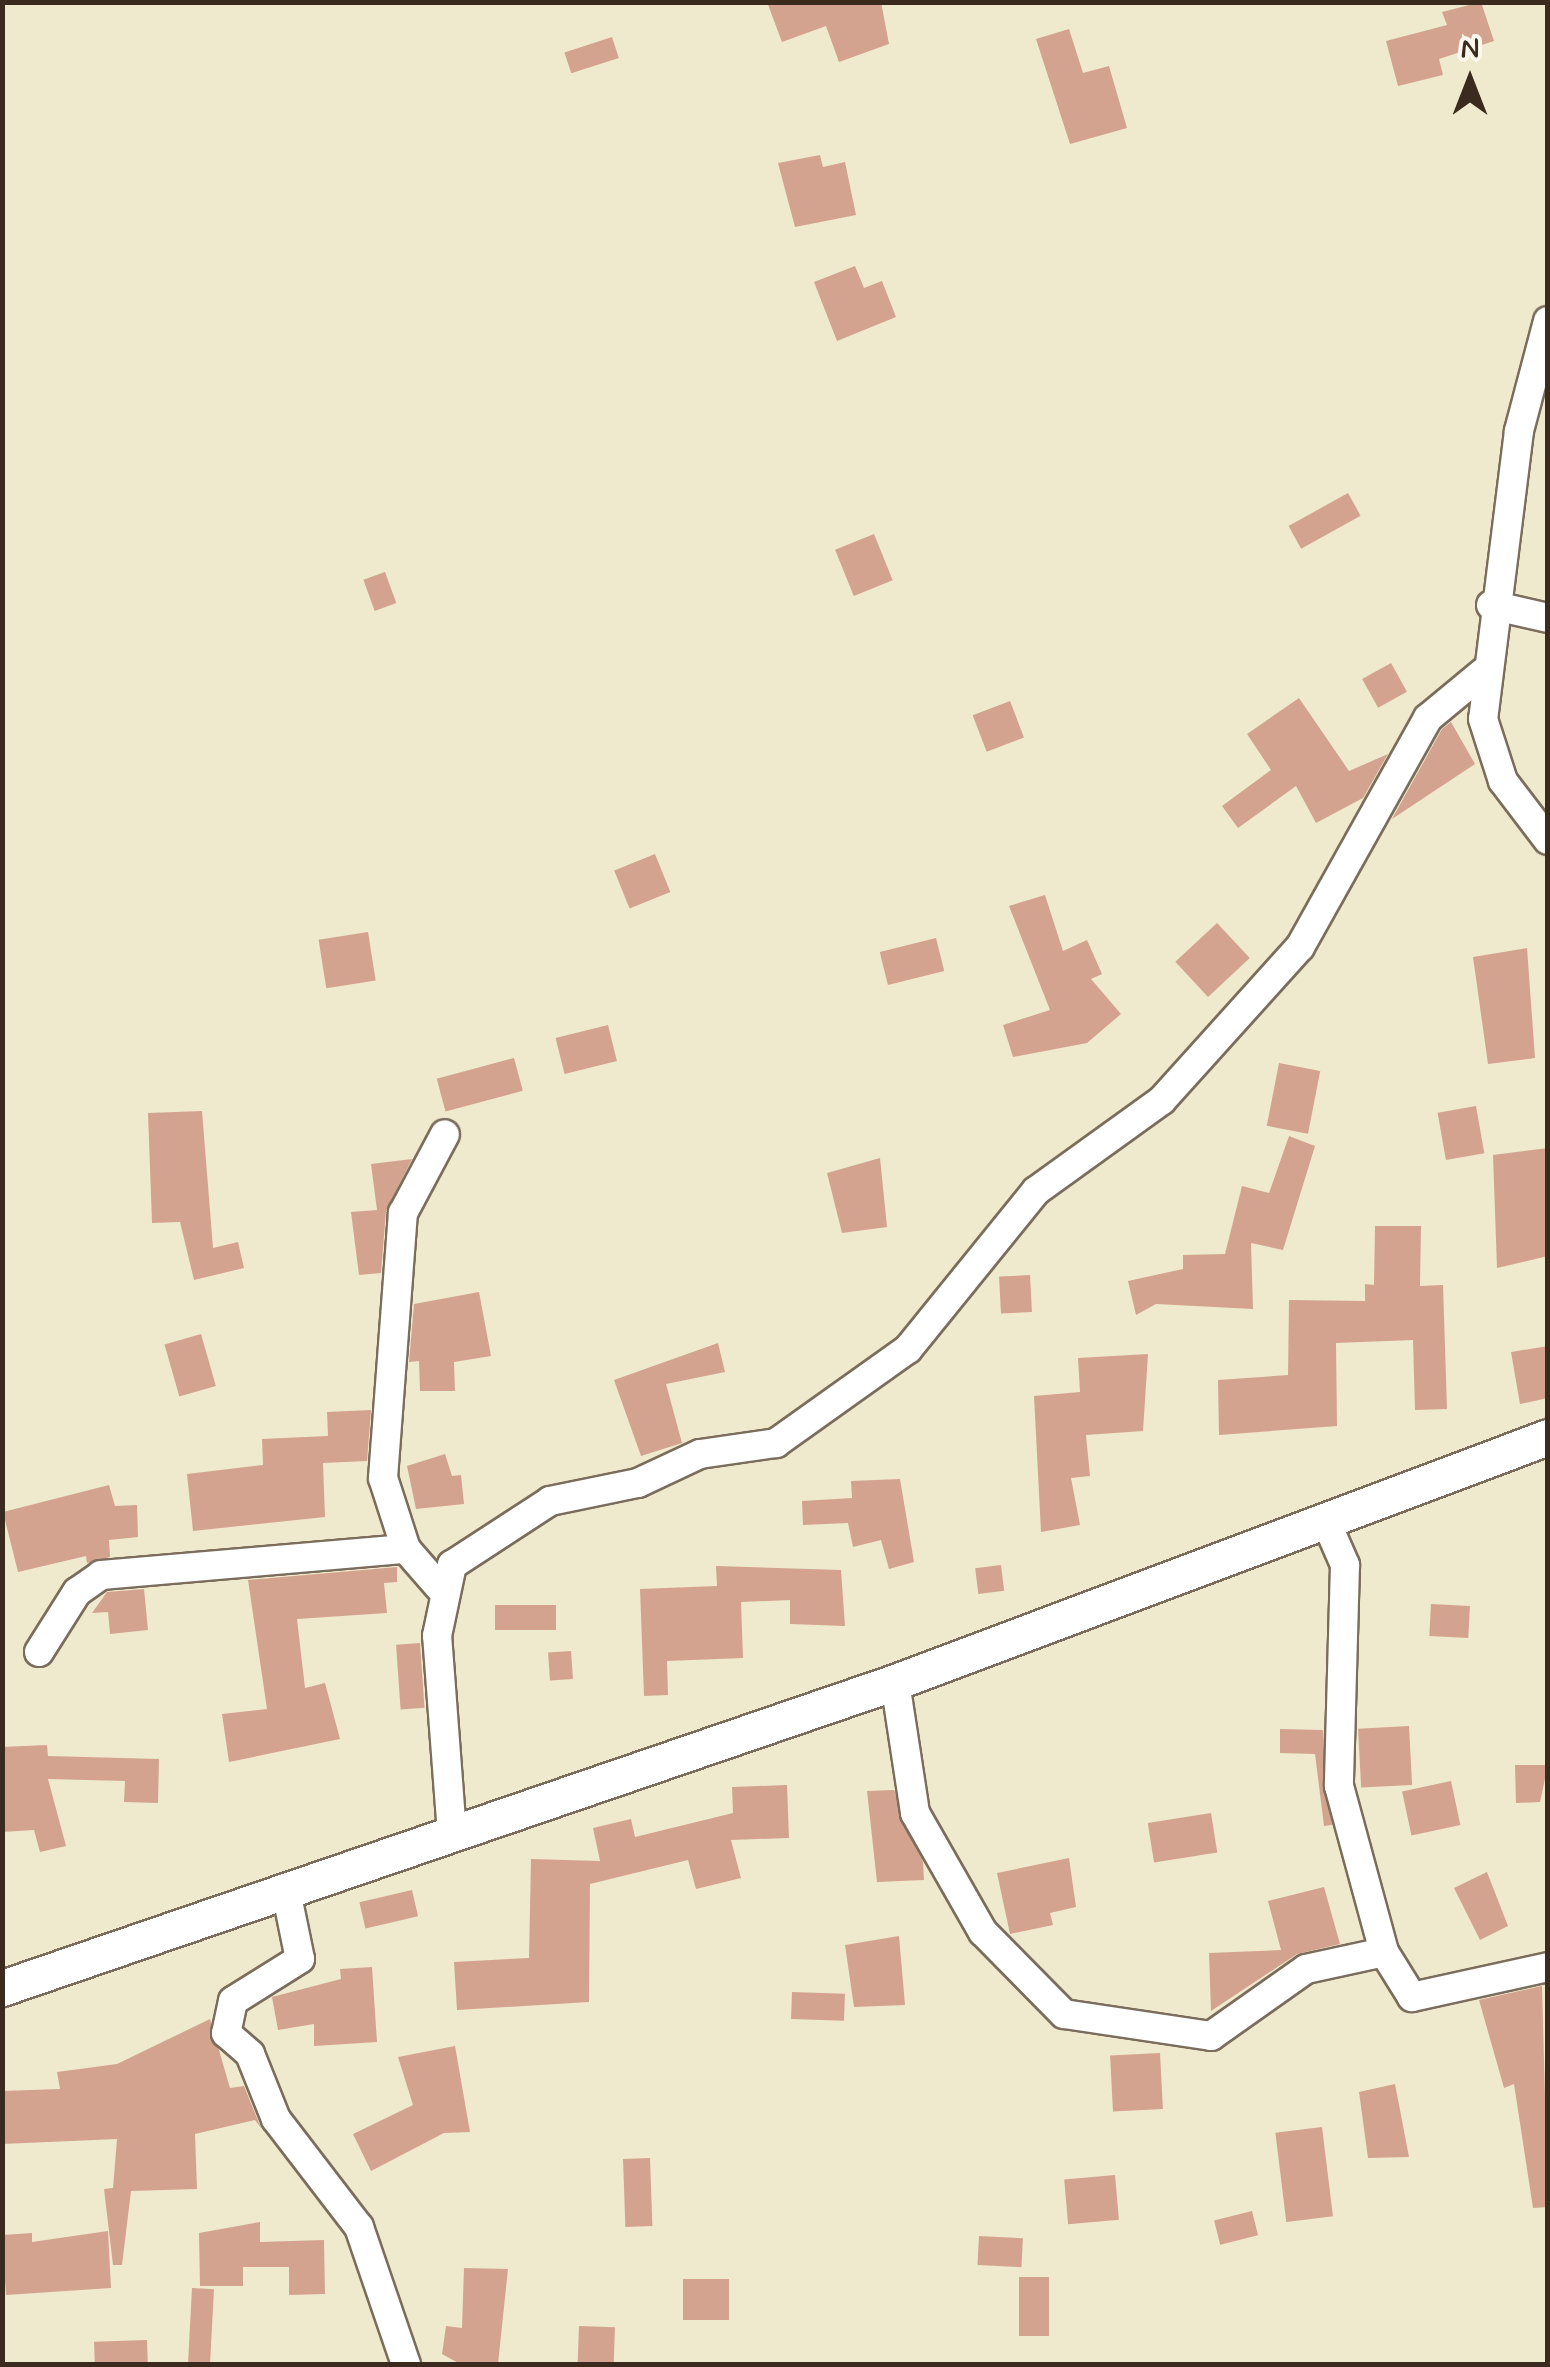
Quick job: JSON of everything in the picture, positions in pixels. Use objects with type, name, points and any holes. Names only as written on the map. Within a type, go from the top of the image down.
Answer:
[{"type":"street","points":[[1548,321],[1491,605],[1484,720],[1503,781],[1548,840]]},
{"type":"street","points":[[1491,605],[1548,618]]},
{"type":"street","points":[[440,1588],[472,1549],[550,1501],[638,1483],[700,1454],[776,1443],[908,1349],[1036,1191],[1162,1100],[1300,947],[1448,694],[1486,670]]},
{"type":"street","points":[[1448,694],[1484,720]]},
{"type":"street","points":[[445,1134],[403,1214],[383,1478],[406,1549],[440,1588],[452,1834]]},
{"type":"street","points":[[2,1988],[895,1682],[1328,1526],[1548,1438]]},
{"type":"street","points":[[1328,1526],[1345,1565],[1339,1786],[1384,1952],[1412,1998],[1548,1967]]},
{"type":"street","points":[[39,1652],[76,1592],[101,1575],[406,1549]]},
{"type":"street","points":[[895,1682],[915,1813],[984,1932],[1064,2014],[1122,2030],[1211,2036],[1306,1970],[1384,1952]]},
{"type":"street","points":[[286,1891],[300,1959],[233,2001],[226,2033],[250,2054],[276,2119],[358,2227],[406,2364]]},
{"type":"building","points":[[767,2],[881,2],[889,44],[839,62],[826,26],[782,42]]},
{"type":"building","points":[[1481,2],[1494,41],[1439,59],[1443,75],[1398,86],[1386,41],[1447,25],[1442,12]]},
{"type":"building","points":[[1069,29],[1083,73],[1109,66],[1127,128],[1070,144],[1036,39]]},
{"type":"building","points":[[612,37],[619,58],[571,73],[564,52]]},
{"type":"building","points":[[820,155],[823,167],[845,162],[856,215],[795,227],[778,163]]},
{"type":"building","points":[[855,266],[864,288],[882,281],[896,317],[837,341],[814,282]]},
{"type":"building","points":[[1348,493],[1361,516],[1301,549],[1289,526]]},
{"type":"building","points":[[874,534],[893,580],[854,596],[835,550]]},
{"type":"building","points":[[385,572],[396,603],[375,611],[363,580]]},
{"type":"building","points":[[1391,663],[1407,692],[1378,708],[1362,679]]},
{"type":"building","points":[[1299,698],[1349,771],[1388,754],[1363,798],[1316,823],[1296,786],[1238,828],[1222,806],[1271,770],[1247,734]]},
{"type":"building","points":[[1010,701],[1024,737],[987,752],[973,715]]},
{"type":"building","points":[[1451,722],[1475,764],[1392,819],[1442,729]]},
{"type":"building","points":[[655,854],[670,892],[630,908],[614,870]]},
{"type":"building","points":[[1045,895],[1063,951],[1087,940],[1102,974],[1091,979],[1121,1014],[1087,1043],[1013,1057],[1003,1025],[1050,1010],[1009,906]]},
{"type":"building","points":[[1217,923],[1250,958],[1208,997],[1175,962]]},
{"type":"building","points":[[368,932],[376,980],[326,988],[319,940]]},
{"type":"building","points":[[936,938],[944,971],[888,985],[880,952]]},
{"type":"building","points":[[1527,948],[1535,1058],[1488,1064],[1473,957]]},
{"type":"building","points":[[608,1025],[617,1061],[565,1074],[556,1038]]},
{"type":"building","points":[[514,1058],[523,1091],[446,1112],[437,1079]]},
{"type":"building","points":[[1279,1063],[1320,1071],[1308,1134],[1267,1126]]},
{"type":"building","points":[[1476,1106],[1484,1153],[1446,1160],[1438,1113]]},
{"type":"building","points":[[202,1111],[213,1248],[238,1242],[244,1268],[194,1280],[180,1222],[152,1223],[148,1113]]},
{"type":"building","points":[[1289,1136],[1315,1146],[1283,1250],[1251,1243],[1253,1309],[1156,1304],[1136,1315],[1128,1281],[1183,1269],[1183,1255],[1225,1254],[1242,1186],[1269,1193]]},
{"type":"building","points":[[1548,1148],[1548,1256],[1497,1268],[1493,1155]]},
{"type":"building","points":[[880,1158],[887,1227],[842,1233],[827,1173]]},
{"type":"building","points":[[412,1159],[386,1211],[381,1273],[359,1275],[351,1212],[377,1210],[371,1164]]},
{"type":"building","points":[[1375,1226],[1421,1226],[1420,1286],[1443,1285],[1447,1409],[1415,1410],[1413,1340],[1336,1343],[1337,1426],[1219,1435],[1218,1380],[1288,1375],[1289,1300],[1365,1301],[1365,1284],[1374,1285]]},
{"type":"building","points":[[1030,1275],[1032,1312],[1001,1314],[999,1277]]},
{"type":"building","points":[[479,1292],[491,1356],[454,1362],[455,1391],[420,1391],[419,1361],[409,1362],[414,1304]]},
{"type":"building","points":[[201,1334],[216,1386],[179,1396],[164,1344]]},
{"type":"building","points":[[718,1343],[725,1372],[666,1384],[682,1443],[641,1456],[614,1380]]},
{"type":"building","points":[[1548,1346],[1548,1398],[1520,1404],[1511,1352]]},
{"type":"building","points":[[1148,1354],[1143,1431],[1086,1435],[1090,1476],[1071,1478],[1080,1525],[1041,1532],[1034,1396],[1080,1392],[1078,1358]]},
{"type":"building","points":[[371,1410],[367,1461],[323,1463],[325,1517],[193,1531],[187,1474],[263,1465],[262,1439],[328,1436],[327,1412]]},
{"type":"building","points":[[445,1454],[452,1476],[461,1475],[464,1504],[416,1509],[407,1466]]},
{"type":"building","points":[[900,1479],[914,1562],[889,1569],[881,1540],[853,1547],[848,1523],[803,1525],[802,1501],[852,1498],[851,1481]]},
{"type":"building","points":[[109,1485],[115,1506],[137,1505],[138,1537],[109,1540],[110,1557],[87,1563],[86,1556],[18,1572],[3,1512]]},
{"type":"building","points":[[1001,1565],[1004,1591],[978,1594],[975,1568]]},
{"type":"building","points":[[716,1566],[841,1570],[845,1626],[790,1624],[790,1600],[741,1602],[743,1658],[667,1661],[668,1695],[644,1696],[640,1589],[717,1586]]},
{"type":"building","points":[[397,1567],[397,1582],[384,1583],[387,1613],[297,1619],[305,1688],[325,1683],[340,1739],[229,1762],[222,1714],[267,1709],[248,1580]]},
{"type":"building","points":[[144,1589],[148,1630],[110,1634],[108,1612],[92,1613],[107,1592]]},
{"type":"building","points":[[1431,1604],[1470,1606],[1468,1638],[1429,1636]]},
{"type":"building","points":[[495,1605],[556,1605],[556,1630],[495,1630]]},
{"type":"building","points":[[420,1643],[425,1708],[401,1710],[396,1645]]},
{"type":"building","points":[[571,1651],[573,1679],[550,1681],[548,1653]]},
{"type":"building","points":[[1409,1726],[1412,1785],[1361,1788],[1358,1729]]},
{"type":"building","points":[[1280,1729],[1323,1730],[1332,1825],[1324,1826],[1315,1754],[1280,1753]]},
{"type":"building","points":[[47,1745],[48,1756],[159,1759],[158,1803],[124,1802],[125,1781],[48,1779],[66,1846],[40,1852],[34,1830],[2,1832],[2,1747]]},
{"type":"building","points":[[1515,1765],[1548,1765],[1540,1802],[1516,1803]]},
{"type":"building","points":[[1451,1781],[1460,1825],[1411,1835],[1402,1791]]},
{"type":"building","points":[[787,1785],[789,1838],[731,1840],[741,1878],[696,1889],[688,1860],[590,1884],[589,2002],[457,2010],[454,1962],[529,1958],[531,1859],[600,1861],[593,1828],[631,1819],[635,1837],[733,1813],[732,1787]]},
{"type":"building","points":[[894,1790],[923,1862],[924,1880],[877,1882],[867,1791]]},
{"type":"building","points":[[1211,1813],[1217,1853],[1154,1863],[1148,1823]]},
{"type":"building","points":[[1069,1858],[1076,1907],[1050,1913],[1053,1925],[1010,1934],[997,1873]]},
{"type":"building","points":[[1487,1872],[1508,1926],[1480,1940],[1454,1888]]},
{"type":"building","points":[[1324,1887],[1340,1944],[1297,1954],[1211,2011],[1209,1953],[1281,1950],[1268,1901]]},
{"type":"building","points":[[412,1890],[418,1916],[365,1928],[359,1902]]},
{"type":"building","points":[[899,1936],[905,2005],[854,2007],[845,1945]]},
{"type":"building","points":[[372,1967],[377,2042],[314,2046],[314,2024],[278,2030],[272,1997],[341,1979],[340,1969]]},
{"type":"building","points":[[1542,1986],[1548,2207],[1533,2208],[1514,2084],[1504,2088],[1479,2000]]},
{"type":"building","points":[[792,1992],[845,1994],[844,2021],[791,2019]]},
{"type":"building","points":[[210,2019],[230,2088],[244,2086],[261,2128],[255,2120],[195,2134],[197,2189],[131,2191],[122,2265],[113,2265],[104,2189],[113,2188],[117,2139],[2,2144],[2,2091],[60,2089],[57,2072],[117,2064]]},
{"type":"building","points":[[455,2046],[470,2132],[444,2133],[371,2171],[353,2134],[413,2105],[398,2057]]},
{"type":"building","points":[[1160,2053],[1163,2109],[1113,2112],[1110,2056]]},
{"type":"building","points":[[1395,2084],[1409,2157],[1368,2158],[1359,2092]]},
{"type":"building","points":[[1322,2127],[1333,2216],[1286,2222],[1275,2133]]},
{"type":"building","points":[[650,2158],[652,2226],[625,2227],[623,2159]]},
{"type":"building","points":[[1115,2175],[1119,2220],[1068,2224],[1064,2179]]},
{"type":"building","points":[[1252,2211],[1258,2235],[1220,2245],[1214,2220]]},
{"type":"building","points":[[260,2222],[260,2242],[324,2240],[325,2294],[289,2295],[289,2267],[243,2267],[243,2286],[200,2286],[199,2233]]},
{"type":"building","points":[[108,2231],[111,2288],[6,2295],[2,2235],[32,2233],[32,2242]]},
{"type":"building","points":[[979,2236],[1023,2238],[1021,2267],[977,2265]]},
{"type":"building","points":[[464,2268],[508,2269],[498,2364],[460,2364],[442,2354],[446,2326],[462,2328]]},
{"type":"building","points":[[1019,2277],[1049,2277],[1049,2336],[1019,2336]]},
{"type":"building","points":[[683,2279],[729,2279],[729,2320],[683,2320]]},
{"type":"building","points":[[192,2288],[214,2289],[210,2364],[188,2364]]},
{"type":"building","points":[[579,2326],[615,2327],[614,2364],[578,2364]]},
{"type":"building","points":[[147,2340],[148,2364],[95,2364],[94,2342]]}]
